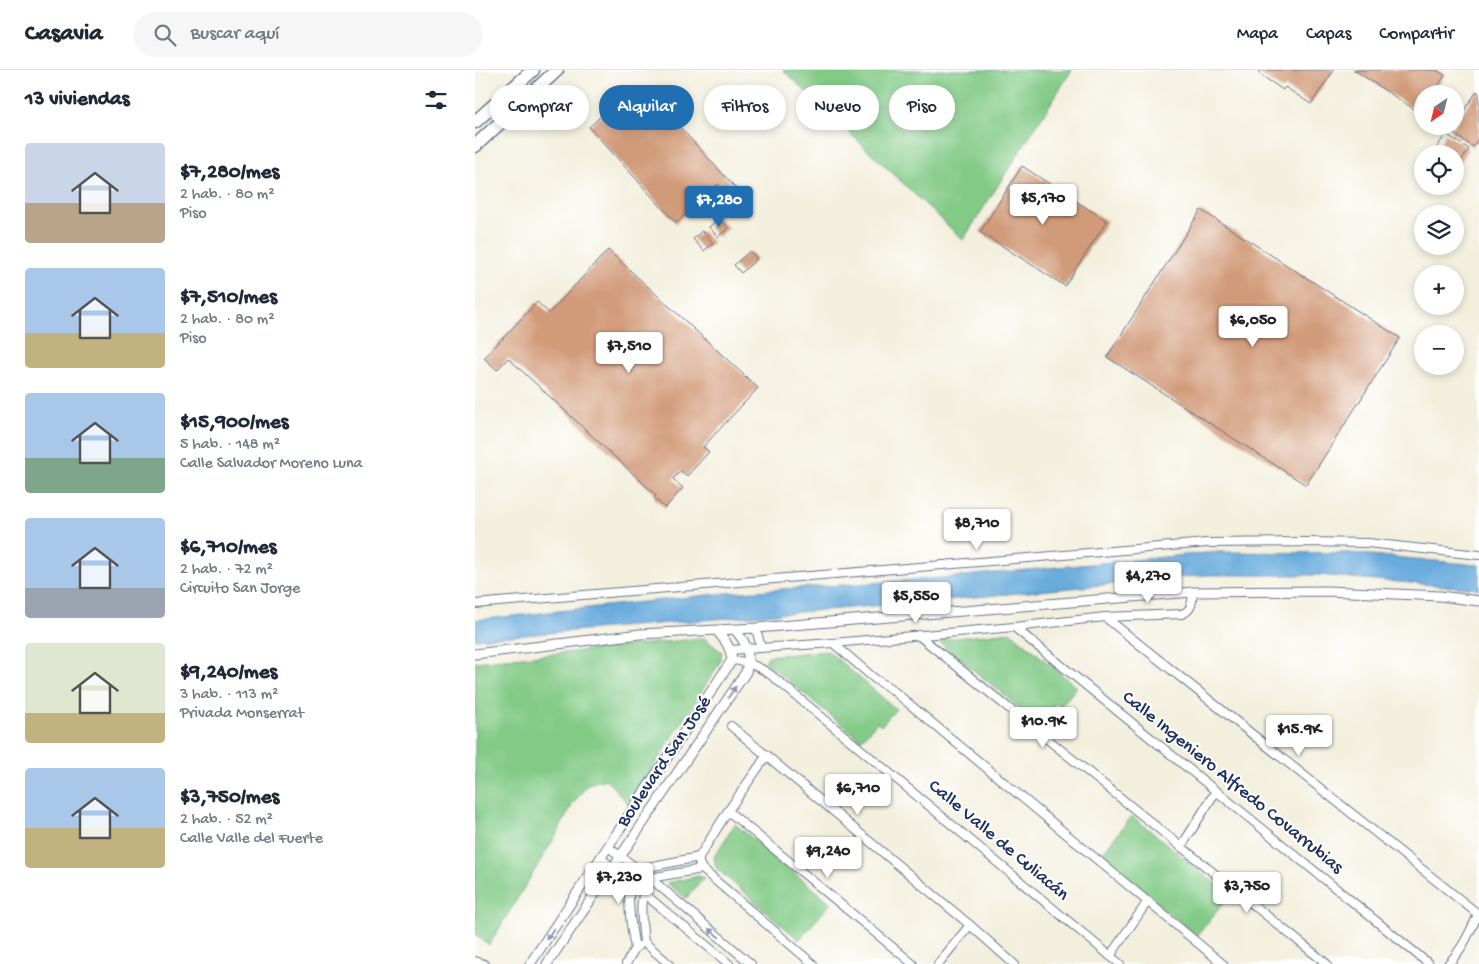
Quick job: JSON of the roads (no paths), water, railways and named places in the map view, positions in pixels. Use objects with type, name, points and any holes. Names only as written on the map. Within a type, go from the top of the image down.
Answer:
[{"type":"highway","points":[[475,122],[533,70]]},
{"type":"highway","points":[[475,146],[557,70]]},
{"type":"street","points":[[475,604],[1207,543],[1368,543],[1479,555]]},
{"type":"street","points":[[475,654],[640,634],[735,630],[1193,592],[1328,591],[1440,596],[1479,601]]},
{"type":"street","points":[[731,650],[1014,628],[1105,617],[1182,614],[1188,612],[1191,606],[1193,592]]},
{"type":"street","points":[[1105,617],[1478,914],[1469,933],[1454,958],[1448,964]]},
{"type":"street","points":[[757,628],[761,648]]},
{"type":"street","name":"Calle Ingeniero Alfredo Covarrubias","points":[[1014,628],[1429,964]]},
{"type":"street","points":[[717,630],[731,650],[732,660]]},
{"type":"street","points":[[735,630],[743,639],[748,649],[749,662]]},
{"type":"street","points":[[919,635],[1327,964]]},
{"type":"street","points":[[833,643],[1223,964]]},
{"type":"street","name":"Calle Valle de Culiacán","points":[[732,660],[749,662],[760,667],[1120,964]]},
{"type":"street","name":"Boulevard San José","points":[[530,964],[732,660]]},
{"type":"street","name":"Boulevard San José","points":[[547,964],[746,672],[749,662]]},
{"type":"street","points":[[731,726],[970,925],[1014,964]]},
{"type":"street","points":[[767,755],[728,810],[699,856],[699,863],[702,869],[813,964]]},
{"type":"street","points":[[1181,847],[1216,791]]},
{"type":"street","points":[[728,810],[913,964]]},
{"type":"street","points":[[609,847],[650,878],[751,964]]},
{"type":"street","points":[[635,948],[631,918],[630,882],[638,869],[699,856]]},
{"type":"street","points":[[601,858],[729,964]]},
{"type":"street","points":[[673,862],[675,874]]},
{"type":"street","points":[[650,878],[702,869]]},
{"type":"street","points":[[650,878],[643,892],[641,918],[644,942],[669,964]]},
{"type":"street","points":[[1111,956],[1148,901]]},
{"type":"street","points":[[631,918],[641,918]]},
{"type":"street","points":[[938,964],[970,925]]},
{"type":"street","points":[[626,964],[635,948],[644,942]]},
{"type":"street","points":[[475,961],[484,964]]},
{"type":"water","points":[[1217,552],[1350,553],[1479,565],[1479,589],[1318,575],[1207,575],[945,600],[475,639],[475,620],[726,593],[942,578]]}]
